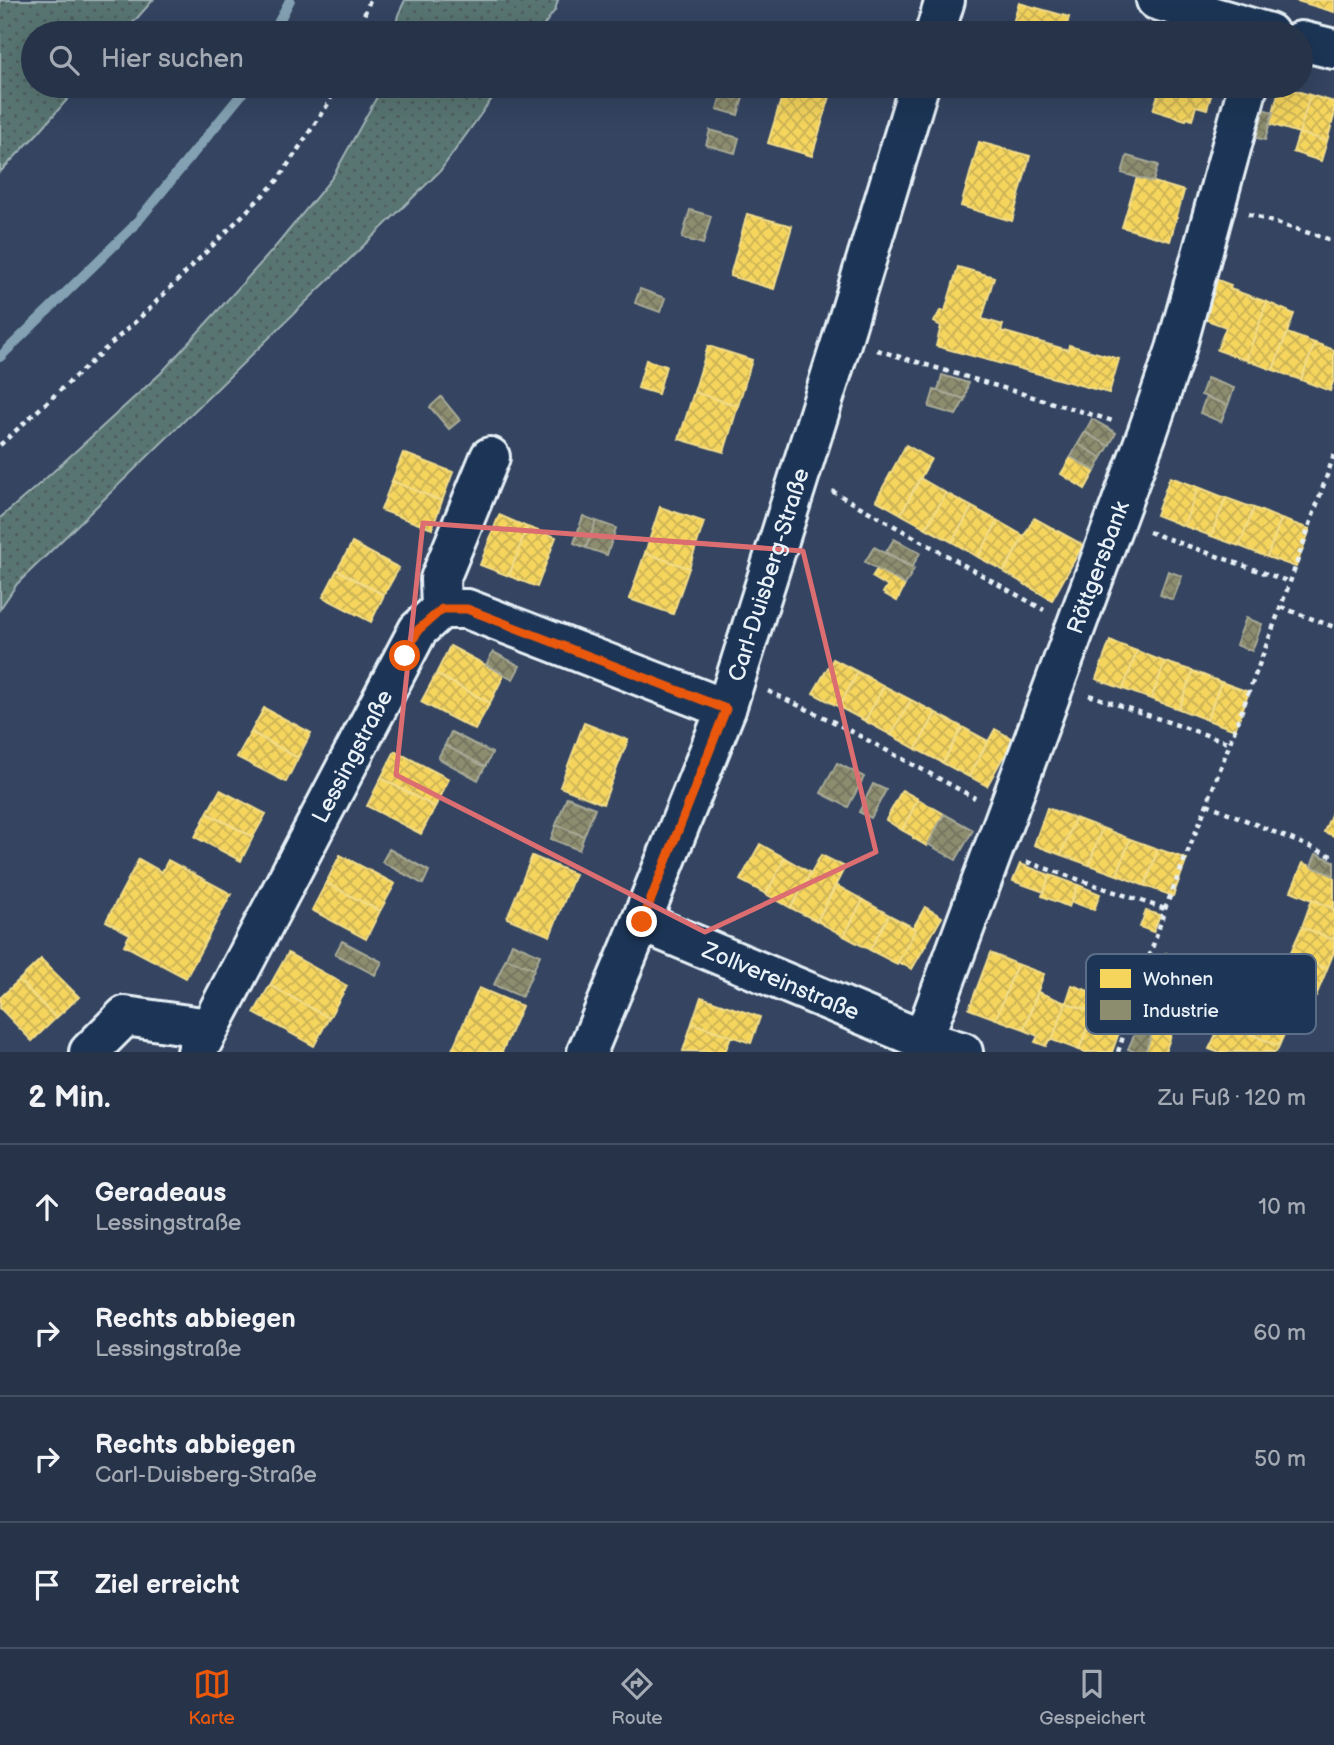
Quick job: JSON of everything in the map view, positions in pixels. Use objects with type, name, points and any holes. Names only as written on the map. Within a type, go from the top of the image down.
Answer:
[{"type":"street","points":[[939,21],[945,0]]},
{"type":"street","points":[[1156,0],[1225,21]]},
{"type":"street","points":[[1313,44],[1334,49]]},
{"type":"street","name":"Carl-Duisberg-Straße","points":[[587,1052],[642,922],[731,692],[915,98]]},
{"type":"street","name":"Röttgersbank","points":[[923,1040],[1148,431],[1176,349],[1245,98]]},
{"type":"street","points":[[490,457],[440,579],[442,609],[467,609],[731,692]]},
{"type":"street","name":"Lessingstraße","points":[[89,1052],[125,1016],[203,1040],[418,630],[442,609]]},
{"type":"street","name":"Zollvereinstraße","points":[[642,922],[923,1040],[963,1052]]},
{"type":"path","points":[[362,21],[370,0]]},
{"type":"path","points":[[0,445],[147,312],[276,181],[330,98]]},
{"type":"path","points":[[1215,205],[1334,241]]},
{"type":"path","points":[[842,340],[1148,431]]},
{"type":"path","points":[[1151,954],[1281,607],[1334,455]]},
{"type":"path","points":[[800,474],[1076,627]]},
{"type":"path","points":[[1115,520],[1290,582]]},
{"type":"path","points":[[1281,607],[1334,627]]},
{"type":"path","points":[[1055,683],[1230,743]]},
{"type":"path","points":[[731,692],[832,721],[1006,814]]},
{"type":"path","points":[[1207,804],[1334,857]]},
{"type":"path","points":[[993,851],[1166,909]]},
{"type":"path","points":[[1118,1052],[1124,1034]]},
{"type":"highlighted area","points":[[423,523],[803,551],[876,852],[705,932],[396,775]]},
{"type":"green space","points":[[0,0],[153,0],[135,21],[21,21],[21,98],[69,98],[0,172]]},
{"type":"green space","points":[[405,0],[558,0],[547,21],[397,21]]},
{"type":"green space","points":[[376,98],[492,98],[440,171],[17,584],[0,609],[0,518],[161,373],[271,252],[332,178]]},
{"type":"building: Wohnen","points":[[1294,0],[1334,0],[1334,12]]},
{"type":"building: Wohnen","points":[[1019,3],[1069,17],[1068,21],[1014,21]]},
{"type":"building: Wohnen","points":[[1313,96],[1334,102],[1334,116],[1327,141],[1299,133],[1309,98]]},
{"type":"building: Wohnen","points":[[781,98],[829,98],[812,156],[768,143]]},
{"type":"building: Wohnen","points":[[1157,98],[1210,98],[1207,109],[1196,106],[1192,120],[1153,110]]},
{"type":"building: Wohnen","points":[[1277,98],[1309,98],[1299,133],[1270,124]]},
{"type":"building: Wohnen","points":[[1299,133],[1327,141],[1321,161],[1293,152]]},
{"type":"building: Wohnen","points":[[979,142],[1030,156],[1012,221],[961,206]]},
{"type":"building: Wohnen","points":[[1137,177],[1184,191],[1170,241],[1122,227]]},
{"type":"building: Wohnen","points":[[747,214],[792,226],[774,289],[730,276]]},
{"type":"building: Wohnen","points":[[958,267],[994,277],[982,319],[1003,325],[1001,331],[1068,350],[1069,345],[1119,359],[1109,393],[936,346],[941,326],[934,322],[940,311],[945,311]]},
{"type":"building: Wohnen","points":[[1215,279],[1231,285],[1230,289],[1267,302],[1246,360],[1217,350],[1226,327],[1204,319]]},
{"type":"building: Wohnen","points":[[1267,302],[1294,314],[1273,370],[1246,360]]},
{"type":"building: Wohnen","points":[[1287,333],[1315,343],[1301,380],[1273,370]]},
{"type":"building: Wohnen","points":[[1315,343],[1334,350],[1334,379],[1330,391],[1301,380]]},
{"type":"building: Wohnen","points":[[708,346],[752,360],[738,406],[694,392]]},
{"type":"building: Wohnen","points":[[646,360],[666,366],[658,394],[638,388]]},
{"type":"building: Wohnen","points":[[694,392],[738,406],[724,452],[679,439]]},
{"type":"building: Wohnen","points":[[906,445],[931,459],[901,514],[876,500]]},
{"type":"building: Wohnen","points":[[403,453],[453,472],[442,501],[392,481]]},
{"type":"building: Wohnen","points":[[1071,457],[1095,471],[1085,489],[1061,474]]},
{"type":"building: Wohnen","points":[[1170,477],[1198,487],[1184,526],[1156,515]]},
{"type":"building: Wohnen","points":[[920,478],[946,493],[926,528],[901,514]]},
{"type":"building: Wohnen","points":[[392,481],[442,501],[432,529],[381,510]]},
{"type":"building: Wohnen","points":[[1198,487],[1226,498],[1211,536],[1184,526]]},
{"type":"building: Wohnen","points":[[946,493],[972,507],[952,542],[926,528]]},
{"type":"building: Wohnen","points":[[1226,498],[1254,508],[1239,546],[1211,536]]},
{"type":"building: Wohnen","points":[[660,507],[704,522],[689,568],[645,553]]},
{"type":"building: Wohnen","points":[[972,507],[998,521],[978,557],[952,542]]},
{"type":"building: Wohnen","points":[[1254,508],[1281,519],[1267,557],[1239,546]]},
{"type":"building: Wohnen","points":[[499,515],[527,527],[509,576],[480,565]]},
{"type":"building: Wohnen","points":[[1034,518],[1083,545],[1052,600],[1004,572]]},
{"type":"building: Wohnen","points":[[1281,519],[1310,529],[1296,567],[1267,557]]},
{"type":"building: Wohnen","points":[[998,521],[1024,536],[1004,571],[978,557]]},
{"type":"building: Wohnen","points":[[527,527],[556,537],[537,587],[509,576]]},
{"type":"building: Wohnen","points":[[352,543],[399,568],[384,595],[337,570]]},
{"type":"building: Wohnen","points":[[645,553],[689,568],[673,614],[629,599]]},
{"type":"building: Wohnen","points":[[877,569],[905,585],[897,601],[883,593],[887,586],[872,577]]},
{"type":"building: Wohnen","points":[[337,570],[384,595],[371,622],[323,597]]},
{"type":"building: Wohnen","points":[[1110,641],[1137,651],[1123,689],[1096,679]]},
{"type":"building: Wohnen","points":[[450,646],[504,675],[490,703],[436,674]]},
{"type":"building: Wohnen","points":[[1137,651],[1165,662],[1151,699],[1123,689]]},
{"type":"building: Wohnen","points":[[833,659],[858,672],[839,707],[813,693]]},
{"type":"building: Wohnen","points":[[1165,662],[1193,671],[1179,709],[1151,699]]},
{"type":"building: Wohnen","points":[[1193,671],[1221,682],[1207,720],[1179,709]]},
{"type":"building: Wohnen","points":[[858,672],[884,686],[865,721],[839,707]]},
{"type":"building: Wohnen","points":[[436,674],[490,703],[475,730],[421,702]]},
{"type":"building: Wohnen","points":[[1221,682],[1249,692],[1235,730],[1207,720]]},
{"type":"building: Wohnen","points":[[884,686],[911,700],[891,735],[865,721]]},
{"type":"building: Wohnen","points":[[911,700],[936,713],[916,749],[891,735]]},
{"type":"building: Wohnen","points":[[264,708],[311,733],[298,758],[251,732]]},
{"type":"building: Wohnen","points":[[936,713],[962,727],[943,763],[916,749]]},
{"type":"building: Wohnen","points":[[584,723],[628,740],[603,804],[560,787]]},
{"type":"building: Wohnen","points":[[962,727],[988,741],[969,777],[943,763]]},
{"type":"building: Wohnen","points":[[995,729],[1016,741],[1006,759],[1003,757],[987,786],[969,776]]},
{"type":"building: Wohnen","points":[[251,732],[298,758],[286,782],[237,757]]},
{"type":"building: Wohnen","points":[[395,751],[449,779],[435,807],[381,778]]},
{"type":"building: Wohnen","points":[[381,778],[435,807],[421,834],[367,806]]},
{"type":"building: Wohnen","points":[[220,790],[266,814],[253,837],[207,813]]},
{"type":"building: Wohnen","points":[[902,790],[918,799],[902,830],[886,820]]},
{"type":"building: Wohnen","points":[[918,799],[944,814],[927,846],[902,830]]},
{"type":"building: Wohnen","points":[[1334,807],[1334,836],[1324,832]]},
{"type":"building: Wohnen","points":[[1047,808],[1075,818],[1061,855],[1034,845]]},
{"type":"building: Wohnen","points":[[207,813],[253,837],[241,861],[195,837]]},
{"type":"building: Wohnen","points":[[1075,818],[1102,828],[1089,865],[1061,855]]},
{"type":"building: Wohnen","points":[[1102,828],[1130,839],[1117,875],[1089,865]]},
{"type":"building: Wohnen","points":[[1130,839],[1158,849],[1145,886],[1117,875]]},
{"type":"building: Wohnen","points":[[760,844],[785,858],[766,894],[740,880]]},
{"type":"building: Wohnen","points":[[1158,849],[1187,859],[1173,896],[1145,886]]},
{"type":"building: Wohnen","points":[[340,855],[395,884],[380,911],[326,883]]},
{"type":"building: Wohnen","points":[[821,855],[845,867],[817,921],[791,908]]},
{"type":"building: Wohnen","points":[[532,856],[575,874],[550,936],[507,918]]},
{"type":"building: Wohnen","points":[[785,858],[811,873],[791,908],[766,894]]},
{"type":"building: Wohnen","points":[[139,859],[162,872],[168,860],[231,894],[186,978],[124,945],[130,934],[106,921]]},
{"type":"building: Wohnen","points":[[1303,863],[1334,875],[1334,909],[1291,891]]},
{"type":"building: Wohnen","points":[[1020,864],[1050,875],[1044,892],[1013,881]]},
{"type":"building: Wohnen","points":[[1050,875],[1078,885],[1069,907],[1042,896]]},
{"type":"building: Wohnen","points":[[326,883],[380,911],[366,939],[312,910]]},
{"type":"building: Wohnen","points":[[836,885],[863,900],[844,936],[817,921]]},
{"type":"building: Wohnen","points":[[1078,885],[1100,894],[1094,910],[1072,902]]},
{"type":"building: Wohnen","points":[[1312,899],[1334,909],[1334,940],[1302,927]]},
{"type":"building: Wohnen","points":[[863,900],[889,915],[870,950],[844,936]]},
{"type":"building: Wohnen","points":[[925,907],[942,917],[912,969],[898,962]]},
{"type":"building: Wohnen","points":[[1146,911],[1160,915],[1153,932],[1140,927]]},
{"type":"building: Wohnen","points":[[889,915],[916,929],[897,964],[870,950]]},
{"type":"building: Wohnen","points":[[1302,927],[1334,940],[1334,952],[1327,969],[1316,965],[1316,954],[1290,954]]},
{"type":"building: Wohnen","points":[[288,953],[347,986],[329,1018],[270,985]]},
{"type":"building: Wohnen","points":[[990,953],[1017,964],[996,1019],[969,1009]]},
{"type":"building: Wohnen","points":[[41,959],[79,997],[56,1018],[19,980]]},
{"type":"building: Wohnen","points":[[1017,964],[1044,974],[1024,1029],[996,1019]]},
{"type":"building: Wohnen","points":[[1316,965],[1327,969],[1316,996]]},
{"type":"building: Wohnen","points":[[19,980],[56,1018],[32,1041],[0,1008],[0,998]]},
{"type":"building: Wohnen","points":[[270,985],[329,1018],[314,1046],[254,1013]]},
{"type":"building: Wohnen","points":[[1072,985],[1086,990],[1086,1009],[1066,1003]]},
{"type":"building: Wohnen","points":[[479,988],[522,1006],[502,1052],[452,1050]]},
{"type":"building: Wohnen","points":[[1038,992],[1066,1003],[1052,1040],[1049,1040],[1046,1046],[1035,1042],[1038,1036],[1024,1030]]},
{"type":"building: Wohnen","points":[[701,997],[760,1017],[751,1043],[692,1023]]},
{"type":"building: Wohnen","points":[[1066,1003],[1086,1009],[1086,1032],[1079,1050],[1052,1040]]},
{"type":"building: Wohnen","points":[[692,1023],[731,1036],[725,1052],[683,1051]]},
{"type":"building: Wohnen","points":[[1086,1031],[1086,1034],[1118,1034],[1112,1052],[1079,1050]]},
{"type":"building: Wohnen","points":[[1152,1034],[1172,1034],[1165,1052],[1145,1052]]},
{"type":"building: Wohnen","points":[[1216,1034],[1250,1034],[1279,1046],[1276,1052],[1217,1052],[1209,1049]]},
{"type":"building: Wohnen","points":[[1251,1034],[1284,1034],[1279,1046]]},
{"type":"building: Industrie","points":[[720,98],[743,98],[738,115],[717,109]]},
{"type":"building: Industrie","points":[[1258,108],[1273,112],[1265,140],[1250,136]]},
{"type":"building: Industrie","points":[[710,130],[739,138],[735,153],[706,145]]},
{"type":"building: Industrie","points":[[1127,156],[1158,165],[1153,182],[1122,173]]},
{"type":"building: Industrie","points":[[690,210],[711,216],[703,244],[682,238]]},
{"type":"building: Industrie","points":[[640,289],[665,298],[660,312],[635,303]]},
{"type":"building: Industrie","points":[[942,375],[968,383],[965,399],[938,391]]},
{"type":"building: Industrie","points":[[1207,378],[1234,388],[1228,405],[1201,395]]},
{"type":"building: Industrie","points":[[934,390],[965,399],[956,415],[929,407]]},
{"type":"building: Industrie","points":[[441,397],[460,420],[449,429],[430,407]]},
{"type":"building: Industrie","points":[[1206,397],[1228,405],[1221,422],[1200,413]]},
{"type":"building: Industrie","points":[[1092,419],[1116,433],[1109,446],[1085,432]]},
{"type":"building: Industrie","points":[[1085,432],[1109,446],[1102,458],[1078,444]]},
{"type":"building: Industrie","points":[[1078,444],[1102,458],[1095,471],[1071,457]]},
{"type":"building: Industrie","points":[[583,516],[596,521],[586,548],[574,543]]},
{"type":"building: Industrie","points":[[596,521],[616,528],[607,555],[586,548]]},
{"type":"building: Industrie","points":[[894,539],[920,553],[912,567],[886,552]]},
{"type":"building: Industrie","points":[[874,547],[914,569],[905,585],[865,562]]},
{"type":"building: Industrie","points":[[1168,571],[1182,576],[1173,600],[1160,595]]},
{"type":"building: Industrie","points":[[1246,618],[1262,624],[1252,651],[1236,645]]},
{"type":"building: Industrie","points":[[493,652],[520,666],[513,679],[486,665]]},
{"type":"building: Industrie","points":[[451,732],[492,753],[485,767],[445,745]]},
{"type":"building: Industrie","points":[[445,745],[485,767],[478,780],[438,758]]},
{"type":"building: Industrie","points":[[837,763],[864,777],[848,807],[821,793]]},
{"type":"building: Industrie","points":[[873,784],[886,790],[871,818],[859,812]]},
{"type":"building: Industrie","points":[[567,797],[595,808],[584,836],[556,825]]},
{"type":"building: Industrie","points":[[944,814],[973,830],[956,860],[928,844]]},
{"type":"building: Industrie","points":[[556,825],[584,836],[579,850],[551,839]]},
{"type":"building: Industrie","points":[[389,849],[429,871],[423,884],[382,862]]},
{"type":"building: Industrie","points":[[1316,854],[1334,861],[1334,876],[1311,866]]},
{"type":"building: Industrie","points":[[342,941],[382,962],[375,975],[335,954]]},
{"type":"building: Industrie","points":[[512,943],[540,955],[534,969],[506,958]]},
{"type":"building: Industrie","points":[[506,958],[534,969],[522,997],[494,985]]},
{"type":"building: Industrie","points":[[1135,1034],[1152,1034],[1145,1052],[1128,1049]]},
{"type":"waterway","points":[[279,21],[290,0]]},
{"type":"waterway","points":[[0,357],[132,228],[239,98]]},
{"type":"route","points":[[405,656],[418,630],[442,609],[467,609],[726,709],[642,922]]}]
